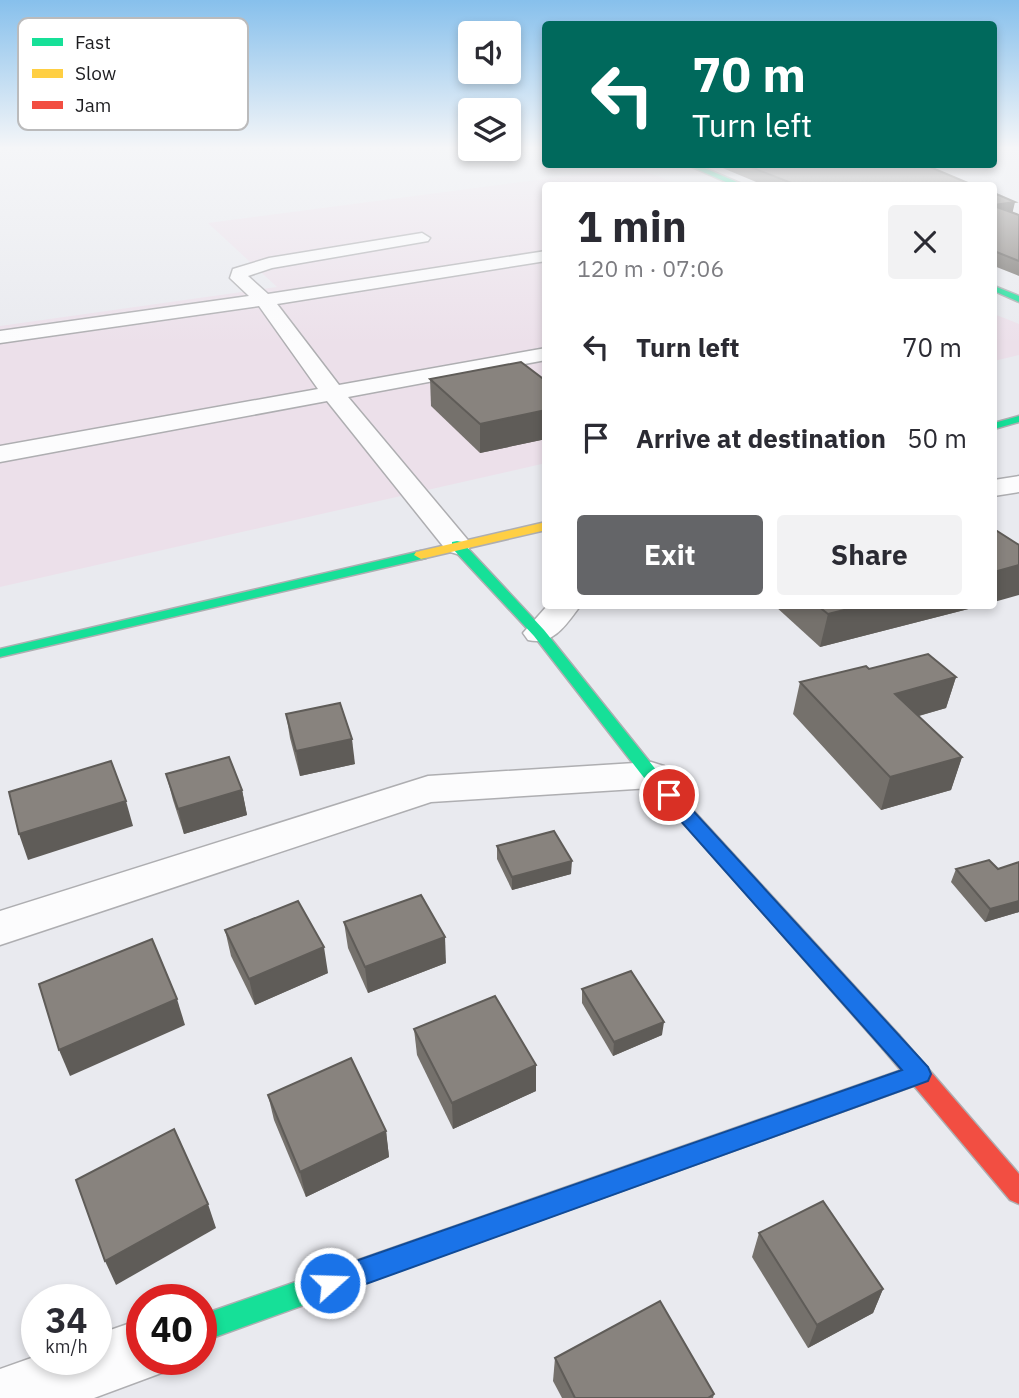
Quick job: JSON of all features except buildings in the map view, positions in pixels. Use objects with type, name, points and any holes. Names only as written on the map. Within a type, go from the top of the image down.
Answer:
[{"type":"street","points":[[422,238],[270,263],[239,273],[239,278],[264,300],[333,393],[457,545],[538,633],[651,775],[919,1074],[1019,1192]]},
{"type":"street","points":[[0,337],[264,300],[542,257]]},
{"type":"street","points":[[997,289],[1019,299]]},
{"type":"street","points":[[0,454],[542,355]]},
{"type":"street","points":[[997,488],[1019,484]]},
{"type":"street","points":[[0,653],[542,527]]},
{"type":"street","points":[[538,633],[561,609]]},
{"type":"street","points":[[0,928],[428,789],[651,775]]},
{"type":"street","points":[[217,1323],[919,1074]]},
{"type":"street","points":[[6,1398],[126,1356]]},
{"type":"shaded area","points":[[282,213],[542,213],[542,464],[0,587],[0,326],[277,287],[208,223]]},
{"type":"shaded area","points":[[997,315],[1019,324],[1019,355],[997,360]]},
{"type":"traffic: fast","points":[[997,289],[1019,299]]},
{"type":"traffic: fast","points":[[997,425],[1019,419]]},
{"type":"traffic: fast","points":[[457,545],[539,633],[651,775],[891,1042]]},
{"type":"traffic: fast","points":[[0,653],[421,555]]},
{"type":"traffic: fast","points":[[217,1323],[919,1074]]},
{"type":"traffic: slow","points":[[421,555],[542,527]]},
{"type":"traffic: jam","points":[[891,1042],[1019,1192]]},
{"type":"route","points":[[330,1283],[919,1074],[669,795]]}]
